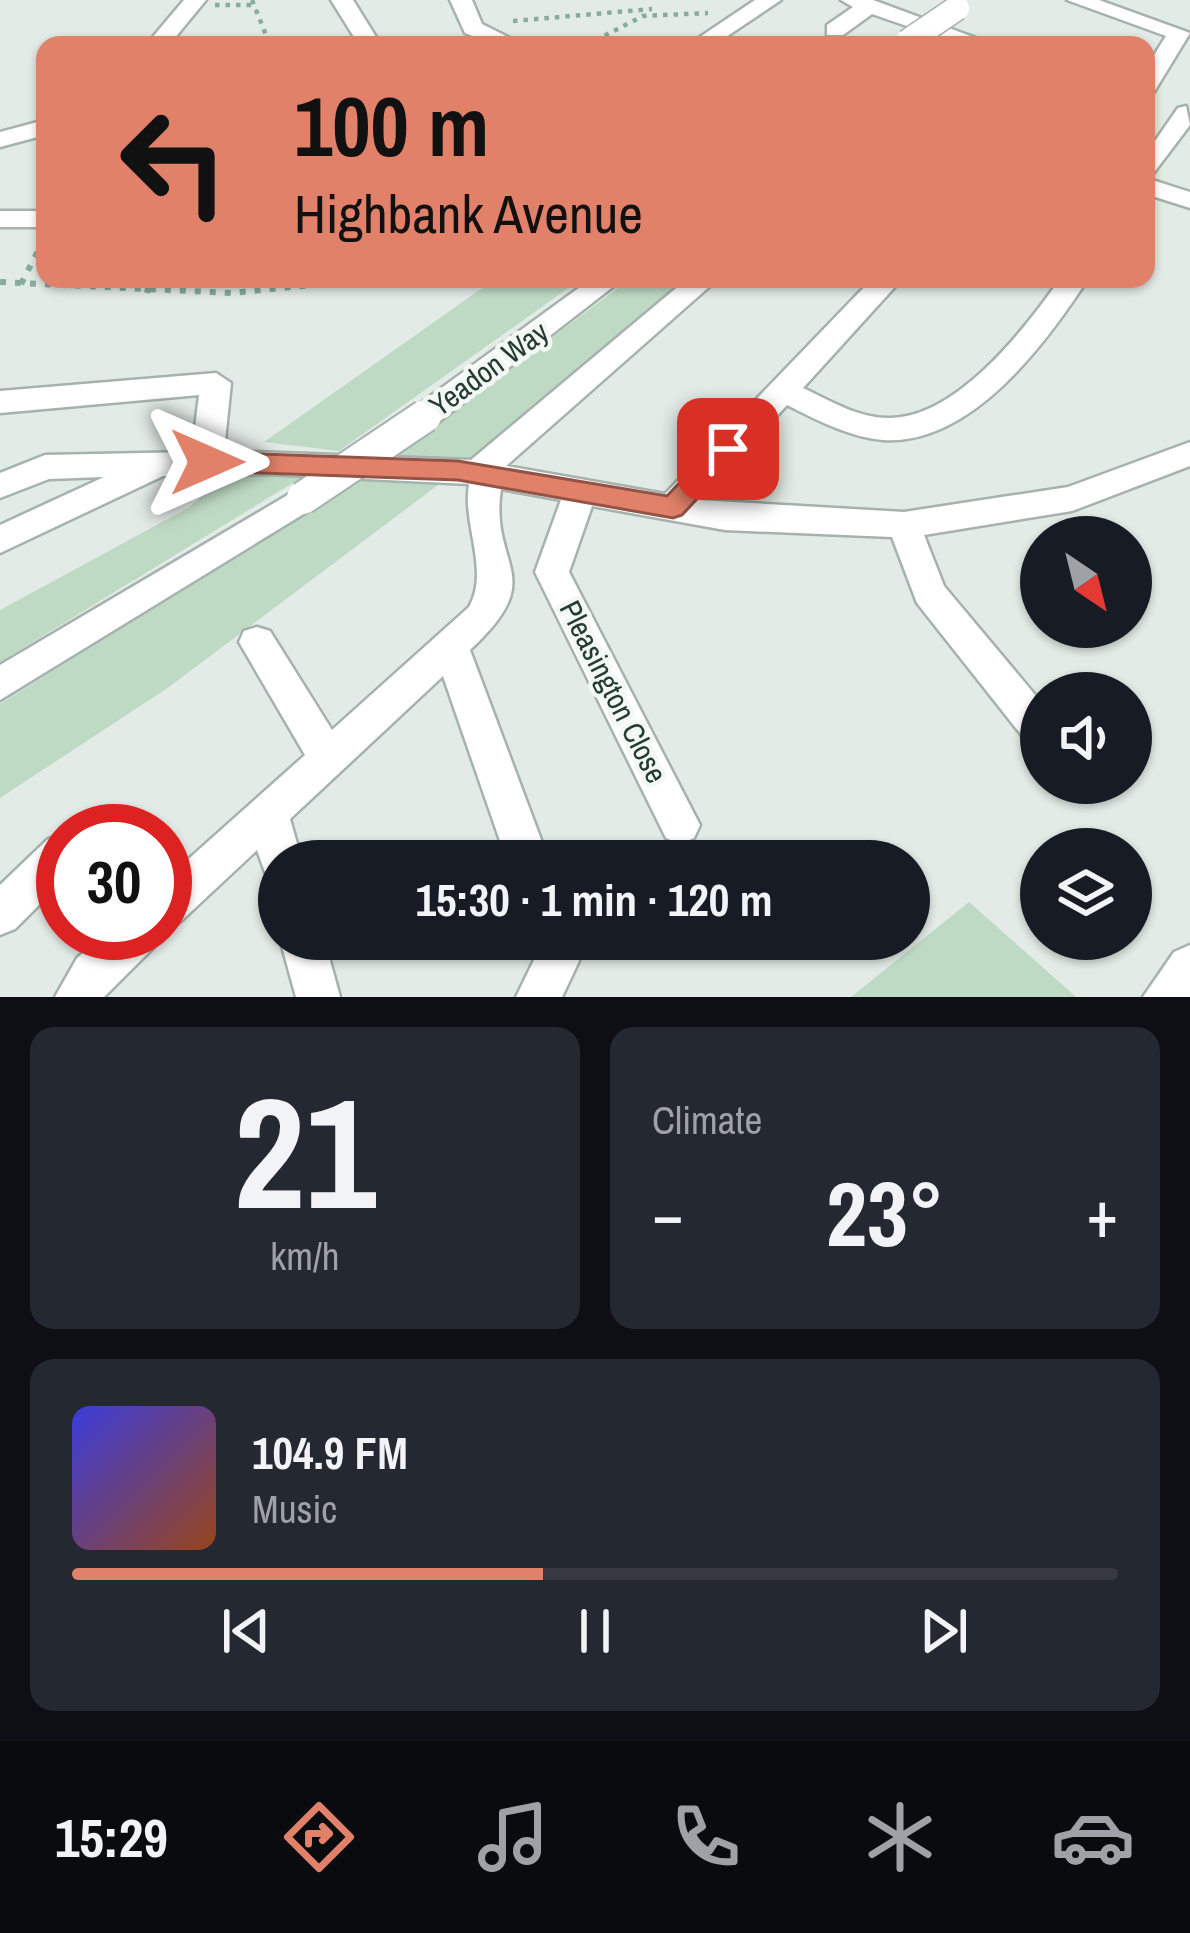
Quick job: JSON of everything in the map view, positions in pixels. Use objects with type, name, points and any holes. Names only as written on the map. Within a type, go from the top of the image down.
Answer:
[{"type":"street","points":[[165,36],[195,0]]},
{"type":"street","points":[[342,0],[364,36]]},
{"type":"street","points":[[461,0],[472,26],[494,36]]},
{"type":"street","points":[[713,36],[770,0]]},
{"type":"street","points":[[1078,0],[1179,33],[1155,72]]},
{"type":"street","points":[[835,30],[861,3],[958,36]]},
{"type":"street","points":[[917,36],[963,4]]},
{"type":"street","points":[[1155,102],[1186,108],[1155,158]]},
{"type":"street","points":[[0,140],[36,130]]},
{"type":"street","points":[[1155,188],[1190,200]]},
{"type":"street","points":[[0,219],[36,219]]},
{"type":"street","name":"Yeadon Way","points":[[0,684],[303,498],[424,416],[597,288]]},
{"type":"street","points":[[192,883],[482,617],[498,588],[482,506],[482,474],[694,288]]},
{"type":"street","points":[[673,508],[879,288]]},
{"type":"street","points":[[782,391],[857,423],[887,429],[913,425],[979,394],[1005,373],[1067,288]]},
{"type":"street","points":[[0,402],[216,383],[207,462]]},
{"type":"street","points":[[0,486],[45,467],[207,462],[482,474],[725,517],[904,525],[1072,499],[1190,453]]},
{"type":"street","points":[[0,540],[168,462]]},
{"type":"street","name":"Pleasington Close","points":[[581,491],[552,572],[680,825]]},
{"type":"street","points":[[904,525],[929,593],[1020,704]]},
{"type":"street","points":[[257,642],[327,757]]},
{"type":"street","points":[[451,647],[520,840]]},
{"type":"street","points":[[268,814],[275,840]]},
{"type":"street","points":[[0,914],[36,879]]},
{"type":"street","points":[[77,997],[108,960]]},
{"type":"street","points":[[308,960],[318,997]]},
{"type":"street","points":[[538,997],[556,960]]},
{"type":"street","points":[[1165,997],[1190,967]]},
{"type":"path","points":[[252,0],[266,36]]},
{"type":"path","points":[[602,36],[652,9]]},
{"type":"path","points":[[472,26],[652,9],[741,18]]},
{"type":"path","points":[[21,284],[36,253]]},
{"type":"path","points":[[0,282],[36,285]]},
{"type":"path","points":[[77,288],[147,293],[298,288]]},
{"type":"path","points":[[147,293],[148,288]]},
{"type":"green space","points":[[482,288],[568,288],[339,451],[264,442]]},
{"type":"green space","points":[[618,288],[675,288],[467,463],[392,457]]},
{"type":"green space","points":[[228,474],[306,475],[0,662],[0,610],[188,508]]},
{"type":"green space","points":[[368,474],[450,476],[169,687],[0,798],[0,704]]},
{"type":"green space","points":[[969,902],[1020,947],[1020,960],[1034,960],[1076,997],[851,997],[897,960],[930,960],[930,933]]},
{"type":"route","points":[[207,462],[458,470],[673,508],[728,449]]}]
